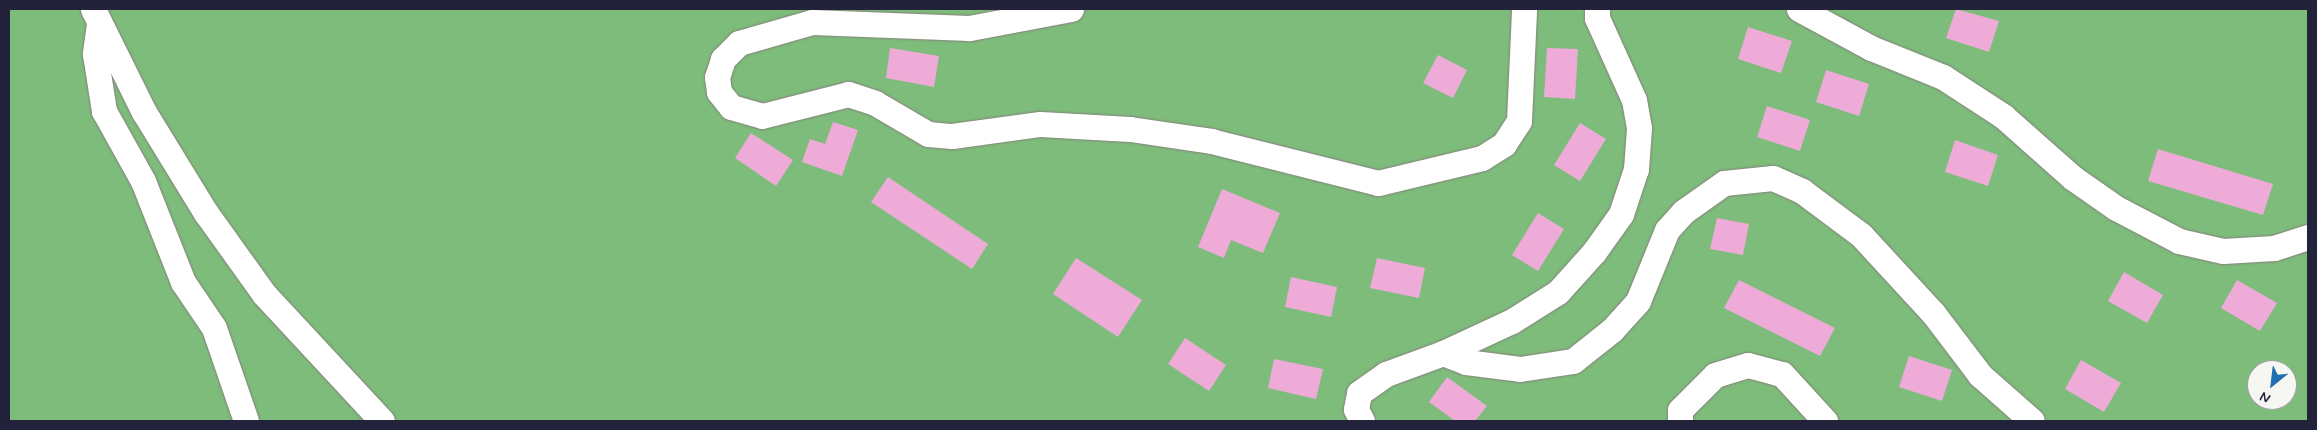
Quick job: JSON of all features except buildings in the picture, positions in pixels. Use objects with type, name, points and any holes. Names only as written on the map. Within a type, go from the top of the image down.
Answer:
[{"type":"street","points":[[1070,9],[969,28],[812,22],[739,43],[723,59],[717,77],[719,92],[731,107],[762,116],[848,94],[875,103],[928,134],[952,136],[1040,124],[1130,129],[1211,141],[1378,182],[1482,158],[1504,144],[1519,121],[1524,9]]},
{"type":"street","points":[[1362,421],[1356,409],[1359,392],[1386,374],[1443,353],[1512,320],[1558,292],[1594,252],[1621,214],[1636,169],[1639,128],[1634,100],[1597,18],[1597,9]]},
{"type":"street","points":[[1799,9],[1871,48],[1943,77],[2003,116],[2073,178],[2109,203],[2179,241],[2223,250],[2274,248],[2308,237]]},
{"type":"street","points":[[96,16],[95,54],[104,111],[143,181],[183,282],[214,328],[246,421]]},
{"type":"street","points":[[96,16],[144,112],[206,213],[264,294],[382,421]]},
{"type":"street","points":[[1443,353],[1466,362],[1520,369],[1574,361],[1612,330],[1638,301],[1667,230],[1683,212],[1724,183],[1773,178],[1802,190],[1861,235],[1933,313],[1980,375],[2032,421]]},
{"type":"street","points":[[1680,421],[1680,410],[1715,375],[1748,365],[1782,374],[1825,421]]},
{"type":"green space","points":[[9,9],[2308,9],[2308,421],[9,421]]}]
